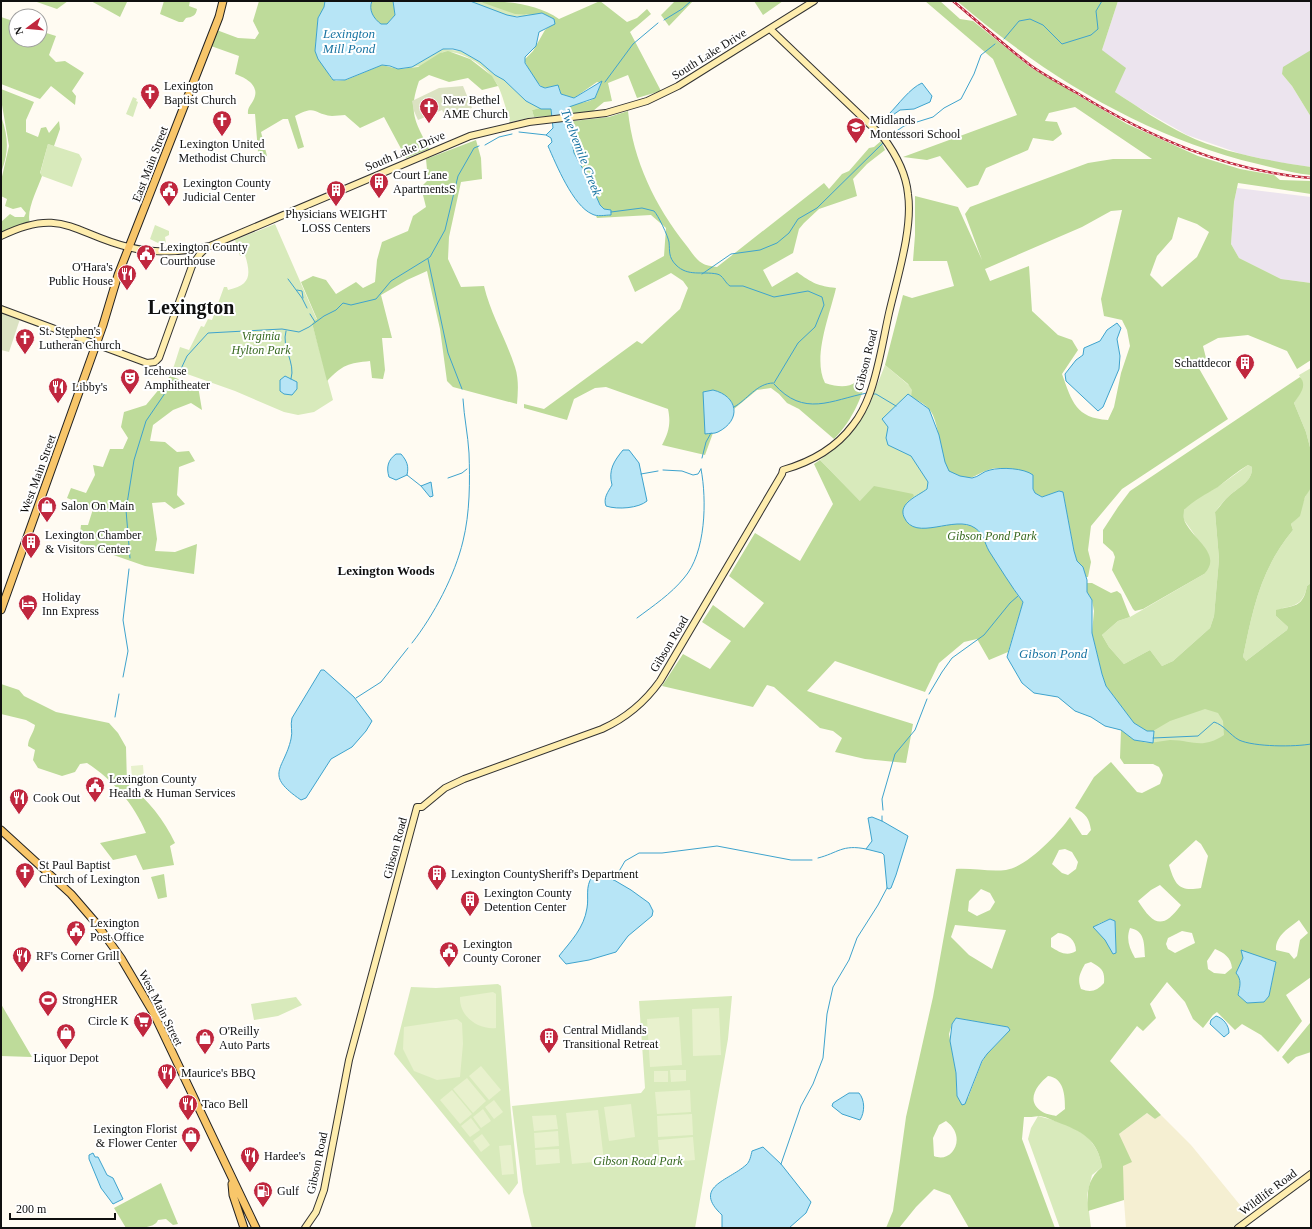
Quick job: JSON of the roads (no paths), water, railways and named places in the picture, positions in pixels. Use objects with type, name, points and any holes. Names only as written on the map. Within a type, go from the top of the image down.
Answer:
[{"type":"main road","name":"East Main Street","points":[[95,344],[107,318],[122,276],[122,267],[219,17],[223,1]]},
{"type":"main road","name":"West Main Street","points":[[1,610],[95,344]]},
{"type":"main road","name":"West Main Street","points":[[1,830],[71,894],[96,923],[121,958],[154,1014],[232,1182],[256,1228]]},
{"type":"main road","points":[[232,1182],[233,1193],[244,1228]]},
{"type":"street","name":"South Lake Drive","points":[[1,236],[31,225],[57,223],[77,227],[130,248],[168,252],[191,250],[210,246],[458,141],[497,129],[529,122],[615,111],[657,97],[678,86],[814,1]]},
{"type":"street","name":"Gibson Road","points":[[305,1228],[316,1212],[324,1190],[349,1060],[417,807],[422,807],[453,784],[602,729],[617,721],[632,710],[660,681],[783,470],[808,461],[830,448],[847,432],[864,407],[873,384],[908,222],[908,194],[906,182],[894,154],[879,132],[770,29]]},
{"type":"street","points":[[1,309],[147,363],[155,362],[159,358],[192,266],[200,254],[210,246]]},
{"type":"street","points":[[191,250],[192,266]]},
{"type":"street","name":"Wildlife Road","points":[[1238,1228],[1311,1174]]},
{"type":"water","name":"Lexington Mill Pond","points":[[325,1],[372,1],[372,14],[381,24],[387,24],[395,15],[393,1],[470,1],[507,15],[517,17],[542,13],[554,19],[555,24],[539,32],[536,46],[525,57],[525,63],[540,86],[545,88],[558,85],[561,94],[574,98],[602,81],[595,98],[566,108],[565,122],[570,130],[574,153],[589,180],[600,205],[604,209],[611,210],[611,215],[601,216],[592,214],[585,210],[578,203],[566,184],[548,146],[552,142],[551,138],[546,135],[553,128],[551,109],[541,109],[526,101],[504,80],[495,75],[480,62],[461,51],[443,49],[412,67],[398,69],[382,65],[345,80],[333,80],[318,59],[315,51],[318,18],[324,7]]},
{"type":"water","points":[[922,83],[932,96],[930,102],[914,109],[900,110],[890,117],[889,114],[904,97]]},
{"type":"water","points":[[1117,323],[1121,328],[1117,339],[1120,356],[1119,369],[1103,407],[1098,411],[1066,381],[1065,374],[1076,360],[1083,355],[1084,348],[1100,341],[1107,330]]},
{"type":"water","points":[[285,376],[297,382],[297,389],[292,395],[284,394],[280,391],[280,380]]},
{"type":"water","points":[[713,390],[728,397],[734,409],[734,415],[726,427],[716,433],[705,434],[703,392]]},
{"type":"water","name":"Gibson Pond","points":[[908,394],[929,409],[939,435],[945,462],[949,471],[960,476],[972,478],[995,469],[1006,468],[1024,471],[1033,475],[1033,489],[1035,493],[1042,497],[1059,491],[1063,492],[1074,551],[1077,561],[1083,567],[1087,580],[1087,592],[1092,600],[1092,633],[1106,686],[1134,723],[1147,731],[1154,731],[1153,743],[1134,740],[1121,730],[1105,726],[1091,717],[1075,711],[1058,697],[1034,693],[1022,683],[1007,657],[1023,602],[989,551],[984,538],[975,528],[967,525],[957,524],[917,528],[909,524],[904,517],[903,512],[906,504],[927,489],[928,482],[911,456],[888,445],[886,438],[888,427],[882,419]]},
{"type":"water","points":[[623,450],[629,450],[639,463],[647,501],[628,508],[606,506],[606,498],[612,485],[611,470]]},
{"type":"water","points":[[396,454],[401,454],[406,461],[408,469],[407,475],[396,480],[389,477],[388,464]]},
{"type":"water","points":[[431,482],[433,496],[430,497],[421,486]]},
{"type":"water","points":[[321,670],[324,670],[354,697],[372,721],[366,731],[352,747],[331,759],[306,798],[301,800],[282,784],[279,777],[279,771],[291,739],[292,718]]},
{"type":"water","points":[[872,817],[908,836],[896,875],[891,888],[889,889],[887,888],[884,855],[882,853],[866,849],[872,841],[868,818]]},
{"type":"water","points":[[599,875],[614,880],[649,903],[653,911],[652,916],[628,936],[616,952],[589,960],[566,964],[559,956],[576,934],[583,922],[588,904],[588,888],[590,881],[592,877]]},
{"type":"water","points":[[1110,919],[1115,921],[1116,953],[1113,954],[1105,940],[1093,927]]},
{"type":"water","points":[[1241,950],[1276,962],[1269,996],[1264,1002],[1247,1003],[1238,995],[1240,981],[1236,973],[1243,958]]},
{"type":"water","points":[[1216,1016],[1223,1020],[1228,1027],[1229,1033],[1224,1037],[1210,1024],[1211,1020]]},
{"type":"water","points":[[956,1018],[1008,1027],[1010,1030],[982,1061],[965,1104],[962,1105],[957,1096],[956,1073],[950,1041],[952,1024]]},
{"type":"water","points":[[849,1093],[859,1093],[861,1096],[863,1110],[860,1120],[842,1114],[832,1106],[833,1103]]},
{"type":"water","points":[[763,1147],[781,1164],[811,1202],[806,1213],[789,1228],[722,1228],[722,1215],[714,1205],[711,1198],[712,1191],[723,1180],[739,1171],[747,1164],[752,1151]]},
{"type":"water","points":[[93,1153],[95,1157],[98,1157],[107,1175],[113,1178],[123,1199],[113,1204],[101,1188],[89,1159],[89,1155]]},
{"type":"waterway","points":[[664,20],[682,9],[691,1]]},
{"type":"waterway","points":[[1004,39],[1019,21],[1030,19],[1043,25],[1062,44],[1091,35],[1098,29],[1096,11],[1102,1]]},
{"type":"waterway","points":[[605,82],[633,44],[658,23]]},
{"type":"waterway","points":[[889,136],[904,126],[933,117],[944,108],[961,99],[974,74],[981,55],[995,44]]},
{"type":"waterway","points":[[519,132],[546,135]]},
{"type":"waterway","points":[[485,145],[499,137],[512,134]]},
{"type":"waterway","points":[[702,274],[731,254],[760,250],[777,243],[789,233],[798,219],[817,208],[883,143]]},
{"type":"waterway","points":[[180,371],[187,356],[208,333],[282,329],[299,332],[336,310],[343,303],[351,305],[376,299],[391,281],[430,257],[445,230],[458,176],[474,148],[479,146]]},
{"type":"waterway","name":"Twelvemile Creek","points":[[611,212],[642,208],[654,211],[665,231],[669,242],[672,259],[676,265],[685,271],[717,274],[721,276],[730,286],[743,286],[774,297],[808,291],[822,297],[824,305],[815,327],[798,343],[774,383]]},
{"type":"waterway","points":[[428,259],[448,353],[462,389]]},
{"type":"waterway","points":[[288,279],[302,298],[307,308]]},
{"type":"waterway","points":[[297,290],[302,291],[303,298]]},
{"type":"waterway","points":[[310,314],[315,322]]},
{"type":"waterway","points":[[286,331],[285,343],[292,367],[291,379]]},
{"type":"waterway","points":[[130,558],[126,510],[134,460],[146,421],[174,380]]},
{"type":"waterway","points":[[734,407],[757,389],[773,383]]},
{"type":"waterway","name":"Twelvemile Creek","points":[[774,384],[796,401],[807,404],[830,402],[867,393]]},
{"type":"waterway","name":"Twelvemile Creek","points":[[872,394],[876,394],[896,406]]},
{"type":"waterway","points":[[412,643],[428,620],[443,594],[455,567],[463,541],[469,497],[468,446],[463,399]]},
{"type":"waterway","points":[[702,458],[706,442],[711,433]]},
{"type":"waterway","points":[[448,478],[462,473],[467,469]]},
{"type":"waterway","points":[[663,470],[682,471],[693,475],[698,474],[701,469]]},
{"type":"waterway","points":[[637,618],[662,600],[679,584],[691,567],[697,555],[701,541],[704,511],[701,469]]},
{"type":"waterway","points":[[641,474],[658,471]]},
{"type":"waterway","points":[[407,475],[421,486]]},
{"type":"waterway","points":[[123,677],[128,651],[123,620],[129,569]]},
{"type":"waterway","points":[[929,694],[952,658],[984,635],[1010,603],[1018,596]]},
{"type":"waterway","points":[[356,698],[381,682],[408,648]]},
{"type":"waterway","points":[[115,717],[119,694]]},
{"type":"waterway","points":[[883,810],[882,799],[895,754],[915,730],[927,699]]},
{"type":"waterway","name":"Twelvemile Creek","points":[[1153,738],[1198,736],[1214,722],[1221,725],[1239,740],[1254,744],[1275,746],[1311,744]]},
{"type":"waterway","points":[[882,816],[882,821]]},
{"type":"waterway","points":[[614,880],[625,861],[639,853],[662,853],[717,846],[791,860],[812,860]]},
{"type":"waterway","points":[[818,858],[846,848],[866,849]]},
{"type":"waterway","points":[[781,1164],[801,1106],[813,1084],[823,1058],[827,1014],[833,987],[849,960],[857,938],[887,888]]},
{"type":"railway","points":[[953,1],[1035,69],[1132,124],[1160,137],[1219,160],[1279,174],[1311,178]]},
{"type":"place","name":"Lexington Baptist Church","points":[[150,110]]},
{"type":"place","name":"New Bethel AME Church","points":[[429,124]]},
{"type":"place","name":"Lexington United Methodist Church","points":[[222,137]]},
{"type":"place","name":"Midlands Montessori School","points":[[856,144]]},
{"type":"place","name":"Court Lane ApartmentsS","points":[[379,199]]},
{"type":"place","name":"Lexington County Judicial Center","points":[[169,207]]},
{"type":"place","name":"Physicians WEIGHT LOSS Centers","points":[[336,207]]},
{"type":"place","name":"Lexington County Courthouse","points":[[146,271]]},
{"type":"place","name":"O'Hara's Public House","points":[[127,291]]},
{"type":"place","name":"St. Stephen's Lutheran Church","points":[[25,355]]},
{"type":"place","name":"Schattdecor","points":[[1245,380]]},
{"type":"place","name":"Icehouse Amphitheater","points":[[130,395]]},
{"type":"place","name":"Libby's","points":[[58,404]]},
{"type":"place","name":"Salon On Main","points":[[47,523]]},
{"type":"place","name":"Lexington Chamber & Visitors Center","points":[[31,559]]},
{"type":"place","name":"Holiday Inn Express","points":[[28,621]]},
{"type":"place","name":"Lexington County Health & Human Services","points":[[95,803]]},
{"type":"place","name":"Cook Out","points":[[19,815]]},
{"type":"place","name":"St Paul Baptist Church of Lexington","points":[[25,889]]},
{"type":"place","name":"Lexington CountySheriff's Department","points":[[437,891]]},
{"type":"place","name":"Lexington County Detention Center","points":[[470,917]]},
{"type":"place","name":"Lexington Post Office","points":[[76,947]]},
{"type":"place","name":"Lexington County Coroner","points":[[449,968]]},
{"type":"place","name":"RF's Corner Grill","points":[[22,973]]},
{"type":"place","name":"StrongHER","points":[[48,1017]]},
{"type":"place","name":"Circle K","points":[[143,1038]]},
{"type":"place","name":"Liquor Depot","points":[[66,1050]]},
{"type":"place","name":"Central Midlands Transitional Retreat","points":[[549,1054]]},
{"type":"place","name":"O'Reilly Auto Parts","points":[[205,1055]]},
{"type":"place","name":"Maurice's BBQ","points":[[167,1090]]},
{"type":"place","name":"Taco Bell","points":[[188,1121]]},
{"type":"place","name":"Lexington Florist & Flower Center","points":[[191,1153]]},
{"type":"place","name":"Hardee's","points":[[250,1173]]},
{"type":"place","name":"Gulf","points":[[263,1208]]},
{"type":"district","name":"Lexington","points":[[191,307]]},
{"type":"district","name":"Lexington Woods","points":[[386,570]]},
{"type":"park label","name":"Virginia Hylton Park","points":[[261,343]]},
{"type":"park label","name":"Gibson Pond Park","points":[[992,536]]},
{"type":"park label","name":"Gibson Road Park","points":[[638,1161]]}]
